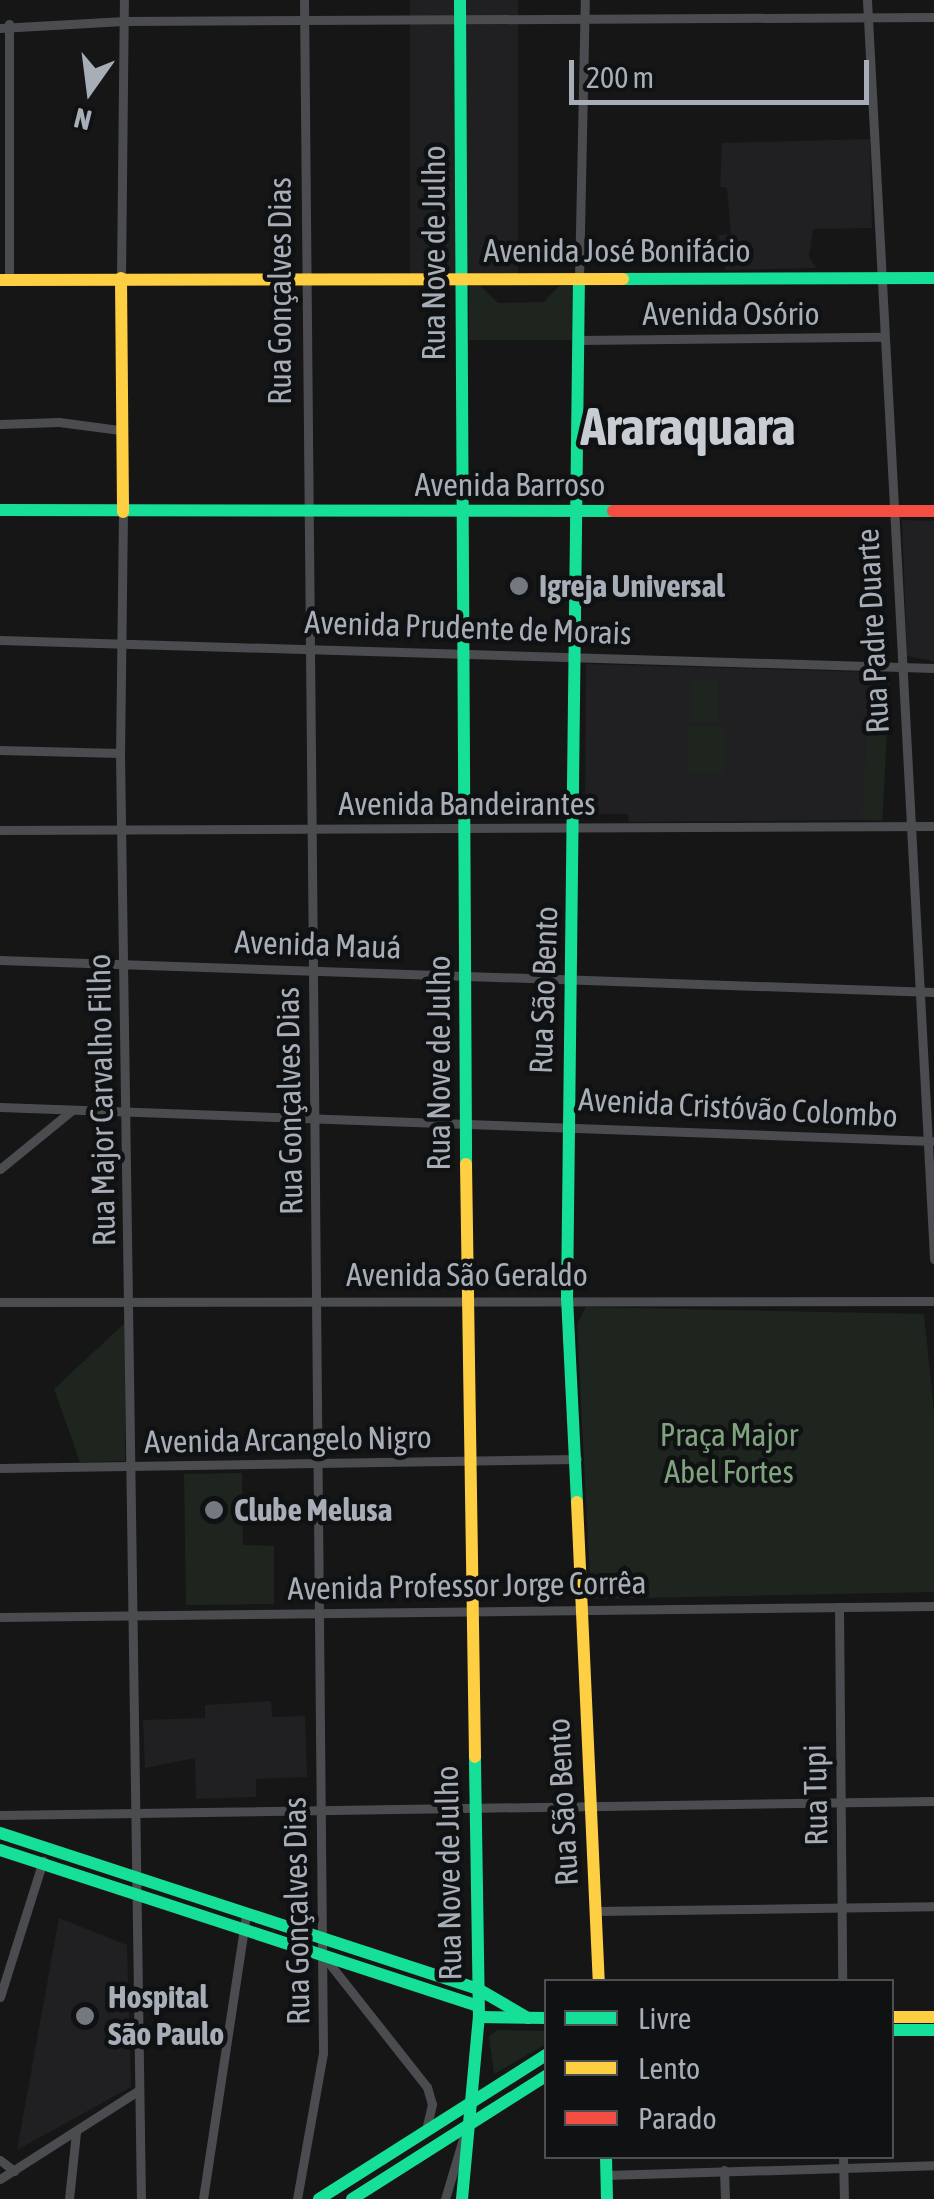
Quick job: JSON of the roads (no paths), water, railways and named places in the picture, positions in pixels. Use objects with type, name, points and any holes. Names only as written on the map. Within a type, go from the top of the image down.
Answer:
[{"type":"street","name":"Rua Major Carvalho Filho","points":[[124,0],[120,753],[128,964],[141,2199]]},
{"type":"street","name":"Rua Gonçalves Dias","points":[[297,2199],[324,2053],[304,0]]},
{"type":"street","name":"Rua Nove de Julho","points":[[460,0],[468,1461],[479,2011],[477,2074],[462,2199]]},
{"type":"street","name":"Rua São Bento","points":[[584,0],[572,656],[574,979],[567,1299],[599,1979]]},
{"type":"street","name":"Rua Padre Duarte","points":[[867,0],[908,826],[931,1141],[934,1260]]},
{"type":"street","points":[[4,280],[5,26],[124,21],[934,18]]},
{"type":"street","name":"Avenida José Bonifácio","points":[[4,280],[934,278]]},
{"type":"street","name":"Avenida Osório","points":[[578,340],[884,337]]},
{"type":"street","points":[[0,424],[59,422],[120,430]]},
{"type":"street","name":"Avenida Barroso","points":[[86,508],[123,491]]},
{"type":"street","name":"Avenida Barroso","points":[[0,510],[934,511]]},
{"type":"street","name":"Avenida Prudente de Morais","points":[[0,640],[934,668]]},
{"type":"street","points":[[0,750],[120,753]]},
{"type":"street","name":"Avenida Bandeirantes","points":[[0,830],[934,826]]},
{"type":"street","name":"Avenida Mauá","points":[[0,960],[934,992]]},
{"type":"street","name":"Avenida Cristóvão Colombo","points":[[0,1107],[931,1141]]},
{"type":"street","points":[[0,1169],[71,1111]]},
{"type":"street","name":"Avenida São Geraldo","points":[[0,1302],[934,1301]]},
{"type":"street","name":"Avenida Arcangelo Nigro","points":[[0,1468],[577,1459]]},
{"type":"street","name":"Avenida Professor Jorge Corrêa","points":[[0,1616],[934,1606]]},
{"type":"street","name":"Rua Tupi","points":[[839,1607],[842,1979]]},
{"type":"street","points":[[0,1815],[934,1801]]},
{"type":"street","points":[[0,1833],[44,1856],[323,1949],[479,2011],[544,2018]]},
{"type":"street","points":[[0,1850],[44,1856]]},
{"type":"street","points":[[0,1997],[44,1856]]},
{"type":"street","points":[[596,1912],[934,1906]]},
{"type":"street","points":[[203,2199],[246,1923]]},
{"type":"street","points":[[323,1949],[478,1990],[528,2018]]},
{"type":"street","points":[[323,1949],[427,2087],[432,2104],[426,2132]]},
{"type":"street","points":[[894,2017],[934,2016]]},
{"type":"street","points":[[894,2030],[934,2030]]},
{"type":"street","points":[[320,2199],[544,2055]]},
{"type":"street","points":[[477,2074],[501,2103]]},
{"type":"street","points":[[352,2199],[544,2077]]},
{"type":"street","points":[[0,2180],[139,2090]]},
{"type":"street","points":[[445,2199],[468,2124]]},
{"type":"street","points":[[69,2199],[76,2132]]},
{"type":"street","points":[[606,2159],[607,2199]]},
{"type":"street","points":[[0,2160],[14,2171]]},
{"type":"street","points":[[606,2175],[843,2162],[934,2165]]},
{"type":"street","points":[[843,2162],[844,2199]]},
{"type":"street","points":[[724,2170],[725,2199]]},
{"type":"place","name":"Igreja Universal","points":[[519,586]]},
{"type":"place","name":"Clube Melusa","points":[[214,1510]]},
{"type":"place","name":"Hospital São Paulo","points":[[85,2016]]},
{"type":"district","name":"Araraquara","points":[[688,427]]},
{"type":"park label","name":"Praça Major Abel Fortes","points":[[729,1454]]}]
